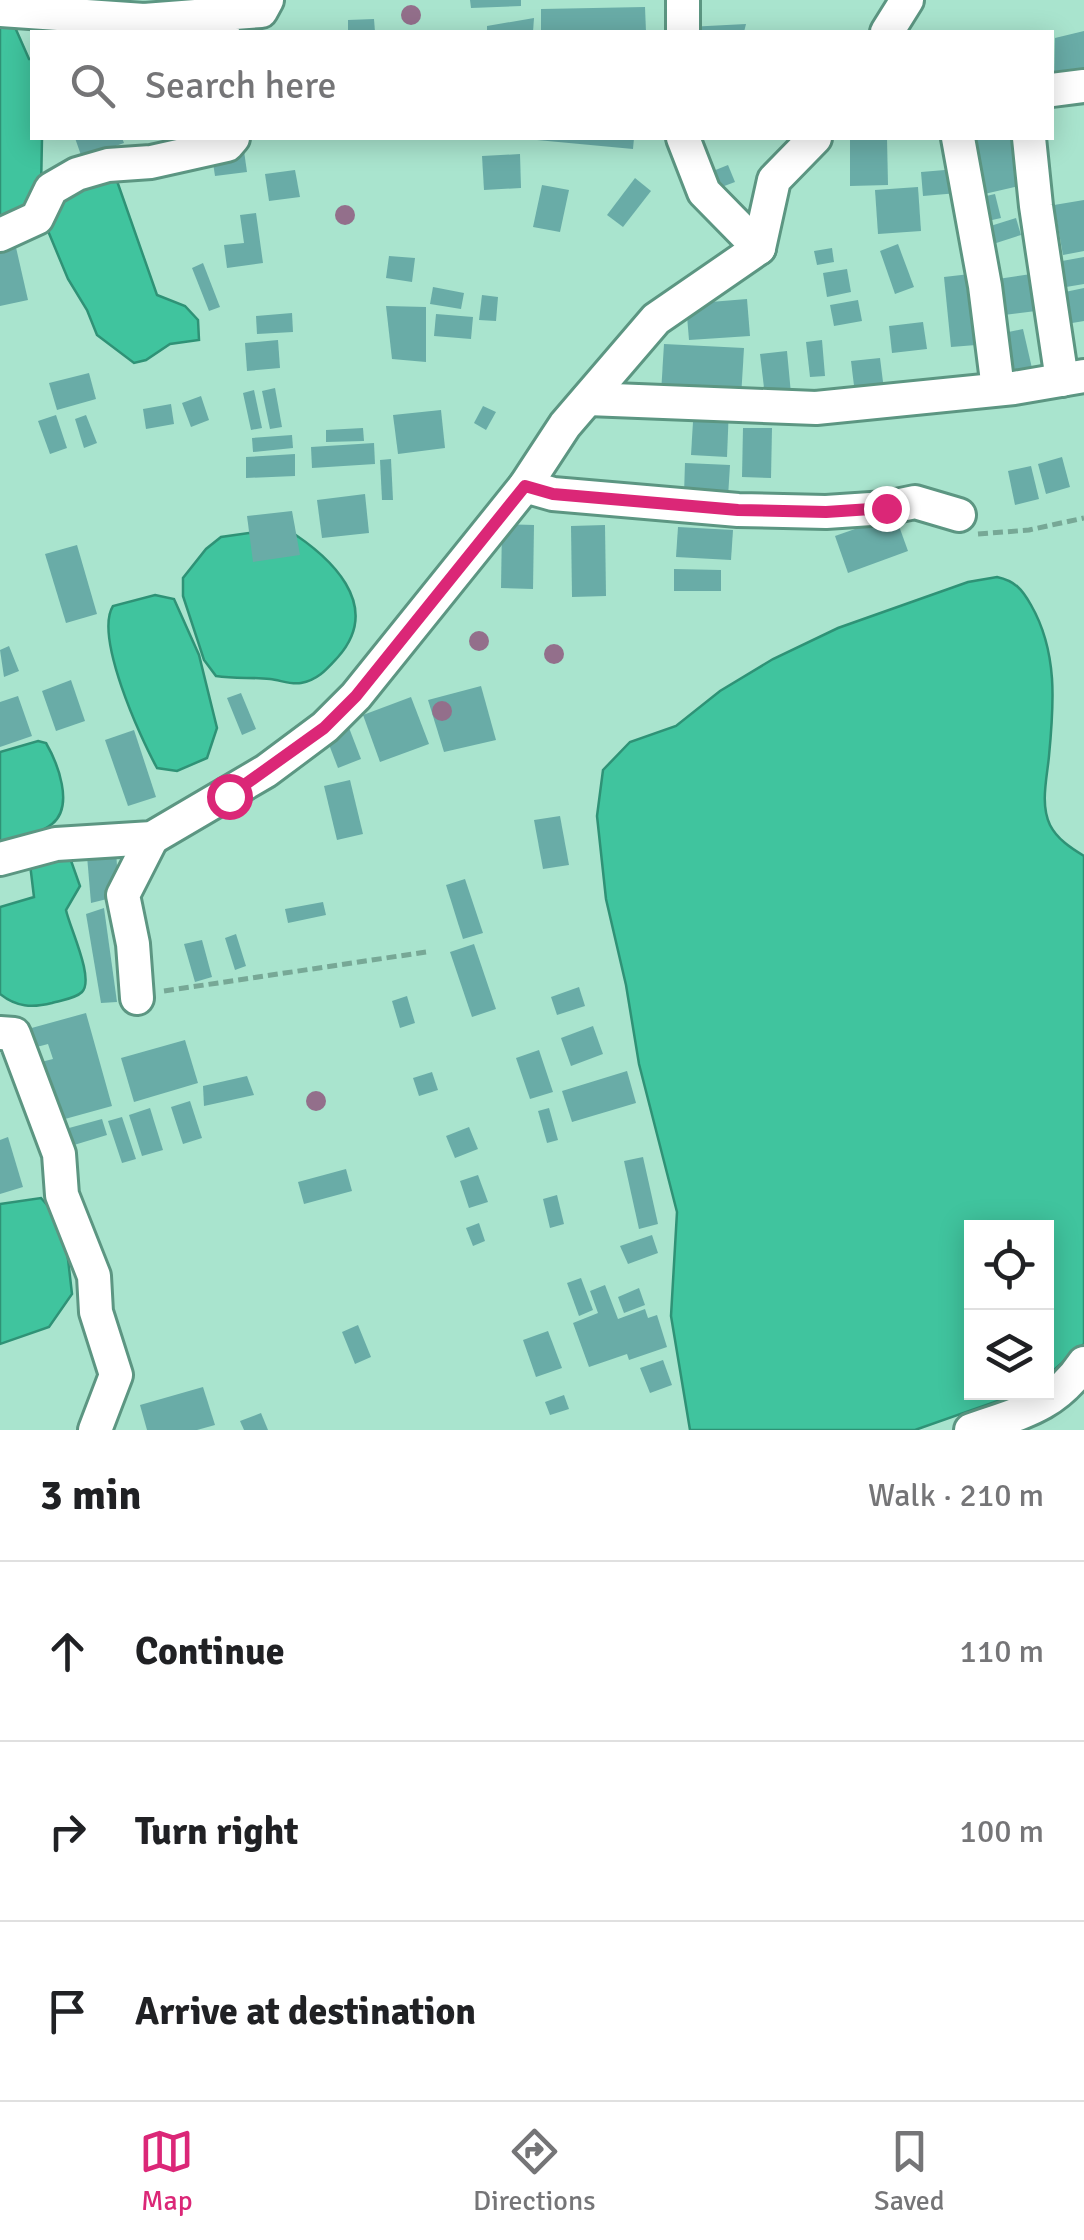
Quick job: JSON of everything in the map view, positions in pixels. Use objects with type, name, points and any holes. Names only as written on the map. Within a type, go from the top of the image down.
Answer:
[{"type":"street","points":[[0,10],[222,23],[262,11],[267,0]]},
{"type":"street","points":[[683,0],[683,30]]},
{"type":"street","points":[[888,30],[907,0]]},
{"type":"street","points":[[1054,90],[1084,86]]},
{"type":"street","points":[[0,235],[37,218],[45,196],[66,179],[108,165],[150,162],[227,145],[231,140]]},
{"type":"street","points":[[685,140],[704,192],[759,248]]},
{"type":"street","points":[[0,859],[56,844],[152,838],[195,811],[229,796],[324,728],[356,696],[525,486],[565,425],[656,319],[759,248],[774,180],[813,140]]},
{"type":"street","points":[[958,140],[985,286],[998,389]]},
{"type":"street","points":[[588,399],[816,408],[1073,378],[1036,206],[1029,140]]},
{"type":"street","points":[[525,486],[553,494],[738,510],[826,512],[914,502],[959,514]]},
{"type":"street","points":[[137,998],[123,895],[152,838]]},
{"type":"street","points":[[0,1033],[14,1034],[45,1112],[58,1154],[62,1195],[94,1276],[96,1312],[116,1375],[94,1430]]},
{"type":"street","points":[[970,1430],[1049,1402],[1069,1385],[1084,1363]]},
{"type":"path","points":[[959,514],[977,534],[1029,530],[1084,518]]},
{"type":"path","points":[[137,998],[174,988],[426,952]]},
{"type":"shaded area","points":[[14,25],[30,59],[30,140],[42,140],[37,206],[0,227],[0,26]]},
{"type":"shaded area","points":[[106,176],[117,181],[157,295],[185,306],[198,320],[199,340],[170,344],[134,363],[97,335],[46,226],[47,200]]},
{"type":"shaded area","points":[[285,528],[319,553],[346,584],[355,619],[351,638],[330,666],[307,682],[216,676],[204,660],[183,596],[183,578],[221,537]]},
{"type":"shaded area","points":[[997,577],[1013,583],[1040,623],[1050,660],[1053,698],[1045,808],[1056,835],[1084,856],[1084,1344],[1054,1370],[1054,1220],[964,1220],[964,1400],[1000,1400],[915,1430],[690,1430],[671,1316],[677,1212],[639,1064],[606,899],[597,816],[603,770],[630,742],[676,726],[720,691],[773,659],[838,628],[968,582]]},
{"type":"shaded area","points":[[155,595],[174,599],[199,655],[217,728],[207,758],[177,771],[157,768],[149,753],[122,687],[109,640],[113,606]]},
{"type":"shaded area","points":[[38,741],[46,743],[59,772],[63,795],[59,816],[41,831],[0,842],[0,752]]},
{"type":"shaded area","points":[[69,855],[80,886],[66,910],[85,985],[82,992],[68,999],[38,1006],[18,1004],[0,994],[0,907],[34,897],[30,864]]},
{"type":"shaded area","points":[[41,1198],[64,1224],[72,1294],[49,1327],[0,1344],[0,1204]]},
{"type":"building","points":[[470,0],[521,0],[521,6],[471,8]]},
{"type":"building","points":[[645,7],[646,30],[541,30],[541,9]]},
{"type":"building","points":[[534,18],[533,30],[487,30],[487,26]]},
{"type":"building","points":[[374,19],[375,30],[348,30],[348,20]]},
{"type":"building","points":[[746,24],[744,30],[687,30]]},
{"type":"building","points":[[1084,31],[1084,82],[1054,86],[1055,38]]},
{"type":"building","points":[[76,140],[124,143],[82,158]]},
{"type":"building","points":[[537,140],[634,140],[633,149]]},
{"type":"building","points":[[850,140],[887,140],[888,185],[850,186]]},
{"type":"building","points":[[967,140],[1012,140],[1023,185],[980,195]]},
{"type":"building","points":[[244,151],[247,172],[215,176],[212,156]]},
{"type":"building","points":[[520,154],[521,188],[484,190],[482,156]]},
{"type":"building","points":[[728,165],[735,182],[719,188],[713,171]]},
{"type":"building","points":[[957,169],[958,193],[923,196],[921,172]]},
{"type":"building","points":[[295,170],[300,197],[269,201],[265,174]]},
{"type":"building","points":[[635,178],[651,191],[623,227],[607,215]]},
{"type":"building","points":[[542,185],[569,190],[560,232],[533,227]]},
{"type":"building","points":[[918,187],[921,231],[878,234],[875,190]]},
{"type":"building","points":[[995,194],[1001,218],[979,223],[973,199]]},
{"type":"building","points":[[1084,200],[1084,251],[1063,255],[1054,205]]},
{"type":"building","points":[[256,213],[263,263],[227,268],[224,245],[244,243],[240,215]]},
{"type":"building","points":[[1016,218],[1021,235],[990,245],[984,228]]},
{"type":"building","points":[[15,243],[28,300],[0,306],[0,247]]},
{"type":"building","points":[[898,244],[914,287],[895,294],[880,251]]},
{"type":"building","points":[[832,248],[834,262],[817,265],[814,251]]},
{"type":"building","points":[[389,256],[415,258],[412,282],[386,278]]},
{"type":"building","points":[[1084,257],[1084,284],[1066,287],[1062,261]]},
{"type":"building","points":[[203,263],[220,307],[209,311],[192,268]]},
{"type":"building","points":[[847,269],[851,292],[827,297],[823,273]]},
{"type":"building","points":[[970,274],[976,345],[951,347],[944,277]]},
{"type":"building","points":[[1031,274],[1036,311],[996,316],[991,280]]},
{"type":"building","points":[[433,287],[464,293],[461,309],[430,304]]},
{"type":"building","points":[[1084,288],[1084,321],[1072,323],[1065,292]]},
{"type":"building","points":[[482,295],[498,297],[496,321],[479,320]]},
{"type":"building","points":[[747,299],[750,336],[689,340],[686,304]]},
{"type":"building","points":[[858,300],[862,321],[834,326],[830,305]]},
{"type":"building","points":[[386,306],[426,307],[426,362],[392,359]]},
{"type":"building","points":[[292,313],[293,332],[257,334],[256,316]]},
{"type":"building","points":[[436,314],[473,317],[471,339],[434,336]]},
{"type":"building","points":[[923,322],[927,349],[892,353],[889,326]]},
{"type":"building","points":[[1023,329],[1034,377],[1010,382],[999,334]]},
{"type":"building","points":[[278,340],[280,368],[247,371],[245,343]]},
{"type":"building","points":[[822,340],[825,376],[810,377],[806,342]]},
{"type":"building","points":[[664,344],[744,348],[741,398],[661,393]]},
{"type":"building","points":[[787,351],[791,394],[765,396],[760,354]]},
{"type":"building","points":[[880,358],[884,390],[855,394],[851,361]]},
{"type":"building","points":[[89,373],[96,399],[57,410],[49,383]]},
{"type":"building","points":[[275,388],[282,427],[270,429],[262,391]]},
{"type":"building","points":[[254,390],[262,428],[251,430],[243,393]]},
{"type":"building","points":[[201,396],[209,420],[191,427],[182,403]]},
{"type":"building","points":[[171,404],[174,424],[146,429],[143,409]]},
{"type":"building","points":[[694,405],[729,407],[727,457],[691,455]]},
{"type":"building","points":[[483,406],[496,412],[486,430],[474,423]]},
{"type":"building","points":[[441,410],[445,448],[398,454],[393,415]]},
{"type":"building","points":[[56,415],[67,448],[50,454],[38,421]]},
{"type":"building","points":[[86,415],[97,443],[84,448],[75,419]]},
{"type":"building","points":[[363,428],[364,441],[326,442],[326,430]]},
{"type":"building","points":[[743,428],[772,428],[771,478],[742,477]]},
{"type":"building","points":[[292,435],[293,448],[253,452],[252,438]]},
{"type":"building","points":[[374,443],[375,464],[312,468],[311,447]]},
{"type":"building","points":[[295,454],[295,476],[246,478],[246,457]]},
{"type":"building","points":[[1062,457],[1070,487],[1046,494],[1038,464]]},
{"type":"building","points":[[391,459],[393,500],[382,500],[380,460]]},
{"type":"building","points":[[685,463],[730,465],[728,497],[684,494]]},
{"type":"building","points":[[1031,466],[1039,499],[1015,505],[1008,471]]},
{"type":"building","points":[[365,494],[369,533],[322,538],[317,500]]},
{"type":"building","points":[[292,511],[300,555],[253,562],[247,516]]},
{"type":"building","points":[[895,515],[908,551],[848,573],[835,536]]},
{"type":"building","points":[[502,524],[534,525],[533,589],[501,588]]},
{"type":"building","points":[[605,525],[606,596],[572,597],[571,526]]},
{"type":"building","points":[[678,527],[733,530],[731,560],[676,557]]},
{"type":"building","points":[[77,545],[97,614],[66,623],[45,554]]},
{"type":"building","points":[[674,569],[721,570],[721,591],[674,591]]},
{"type":"building","points":[[9,646],[19,671],[4,677],[0,650]]},
{"type":"building","points":[[71,680],[85,721],[56,731],[42,691]]},
{"type":"building","points":[[481,686],[496,740],[444,752],[428,700]]},
{"type":"building","points":[[241,693],[256,729],[242,735],[227,698]]},
{"type":"building","points":[[18,696],[32,736],[0,747],[0,702]]},
{"type":"building","points":[[411,697],[429,744],[380,762],[363,715]]},
{"type":"building","points":[[341,707],[361,759],[338,768],[318,716]]},
{"type":"building","points":[[134,730],[156,797],[128,806],[105,740]]},
{"type":"building","points":[[350,780],[363,834],[337,840],[324,786]]},
{"type":"building","points":[[560,816],[569,865],[543,869],[534,820]]},
{"type":"building","points":[[115,836],[119,896],[91,903],[86,844]]},
{"type":"building","points":[[465,879],[483,933],[463,939],[446,885]]},
{"type":"building","points":[[323,902],[326,915],[288,923],[285,909]]},
{"type":"building","points":[[104,908],[117,1002],[101,1003],[86,914]]},
{"type":"building","points":[[236,934],[246,966],[235,970],[225,938]]},
{"type":"building","points":[[202,940],[212,977],[195,982],[184,944]]},
{"type":"building","points":[[474,944],[496,1009],[472,1017],[450,952]]},
{"type":"building","points":[[579,987],[585,1006],[557,1015],[551,997]]},
{"type":"building","points":[[407,996],[415,1023],[400,1028],[392,1001]]},
{"type":"building","points":[[86,1013],[112,1106],[54,1122],[37,1063],[53,1059],[48,1044],[33,1048],[28,1029]]},
{"type":"building","points":[[593,1026],[603,1054],[571,1066],[561,1038]]},
{"type":"building","points":[[185,1040],[198,1083],[134,1102],[121,1058]]},
{"type":"building","points":[[539,1050],[553,1092],[530,1099],[516,1058]]},
{"type":"building","points":[[627,1071],[636,1103],[572,1122],[562,1091]]},
{"type":"building","points":[[432,1072],[438,1090],[419,1096],[413,1078]]},
{"type":"building","points":[[247,1076],[254,1095],[204,1106],[203,1086]]},
{"type":"building","points":[[190,1101],[202,1138],[183,1144],[171,1107]]},
{"type":"building","points":[[150,1108],[163,1150],[142,1156],[129,1115]]},
{"type":"building","points":[[549,1108],[558,1140],[547,1143],[538,1111]]},
{"type":"building","points":[[122,1117],[136,1159],[122,1163],[108,1121]]},
{"type":"building","points":[[102,1119],[107,1135],[74,1145],[69,1128]]},
{"type":"building","points":[[469,1127],[478,1149],[455,1158],[446,1136]]},
{"type":"building","points":[[8,1137],[23,1187],[0,1194],[0,1140]]},
{"type":"building","points":[[643,1157],[658,1224],[639,1229],[624,1161]]},
{"type":"building","points":[[346,1169],[352,1191],[304,1204],[298,1182]]},
{"type":"building","points":[[478,1175],[488,1202],[469,1208],[460,1181]]},
{"type":"building","points":[[557,1195],[564,1224],[550,1228],[543,1199]]},
{"type":"building","points":[[479,1223],[485,1241],[473,1246],[466,1228]]},
{"type":"building","points":[[652,1235],[658,1253],[628,1264],[620,1246]]},
{"type":"building","points":[[581,1278],[593,1310],[579,1316],[567,1283]]},
{"type":"building","points":[[605,1285],[618,1319],[645,1309],[648,1318],[657,1315],[667,1347],[629,1360],[627,1354],[589,1367],[573,1323],[598,1313],[590,1291]]},
{"type":"building","points":[[639,1288],[645,1305],[624,1313],[618,1297]]},
{"type":"building","points":[[358,1325],[371,1357],[355,1364],[342,1332]]},
{"type":"building","points":[[548,1331],[562,1368],[536,1377],[523,1340]]},
{"type":"building","points":[[663,1360],[672,1385],[650,1393],[640,1368]]},
{"type":"building","points":[[203,1387],[215,1425],[197,1430],[147,1430],[140,1405]]},
{"type":"building","points":[[564,1395],[569,1409],[550,1415],[545,1402]]},
{"type":"building","points":[[261,1413],[268,1430],[244,1430],[240,1421]]},
{"type":"route","points":[[229,796],[324,728],[356,696],[525,486],[553,494],[738,510],[826,512],[886,508]]}]
